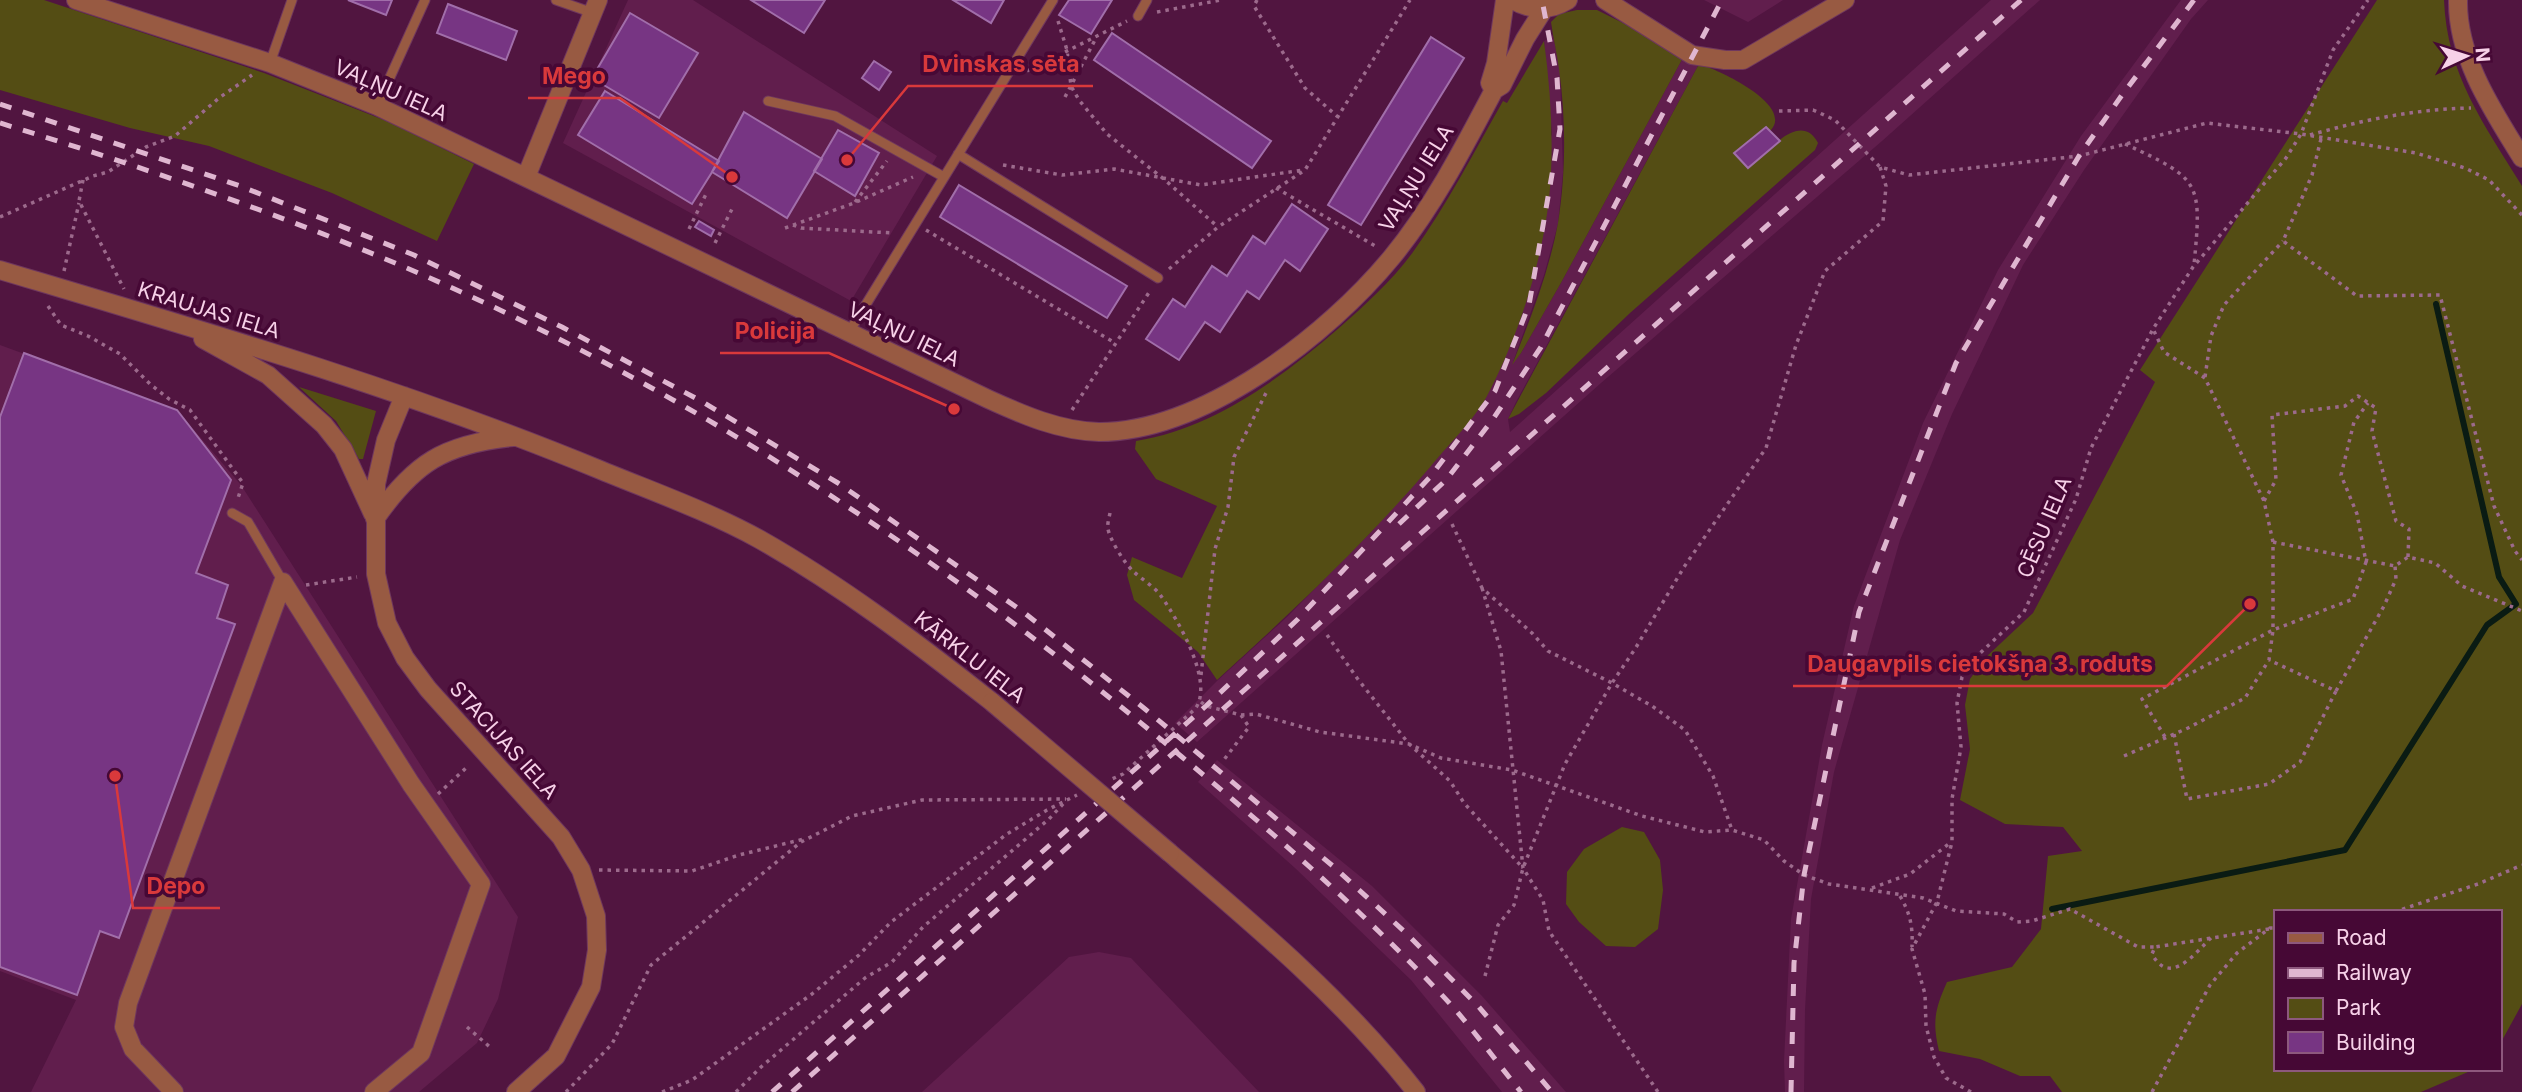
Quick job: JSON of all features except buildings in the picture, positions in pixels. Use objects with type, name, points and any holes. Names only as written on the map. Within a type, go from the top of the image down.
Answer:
[{"type":"street","name":"VAĻŅU IELA","points":[[76,0],[270,63],[377,106],[1027,416],[1069,429],[1098,432],[1154,425],[1194,411],[1278,361],[1333,318],[1391,258],[1423,213],[1462,150],[1494,90],[1502,85],[1525,39],[1544,9]]},
{"type":"street","points":[[1494,90],[1490,83],[1496,63],[1505,0]]},
{"type":"street","points":[[1513,0],[1530,8],[1544,9],[1568,0]]},
{"type":"street","points":[[1605,0],[1692,55],[1743,61],[1845,0]]},
{"type":"street","points":[[2458,0],[2462,38],[2474,73],[2522,158]]},
{"type":"street","points":[[526,177],[596,6]]},
{"type":"street","name":"KRAUJAS IELA","points":[[0,270],[166,319],[404,396]]},
{"type":"street","points":[[166,319],[268,375],[324,425],[343,449],[375,519]]},
{"type":"street","name":"KĀRKLU IELA","points":[[404,396],[518,436],[756,538],[820,575],[901,630],[992,702],[1262,932],[1350,1015],[1416,1092]]},
{"type":"street","name":"STACIJAS IELA","points":[[404,396],[386,440],[376,484],[376,574],[387,623],[405,658],[428,689],[561,837],[581,870],[596,916],[597,950],[591,986],[556,1056],[516,1092]]},
{"type":"street","points":[[375,519],[396,489],[415,470],[452,449],[484,440],[518,436]]},
{"type":"street","points":[[174,1092],[134,1049],[124,1027],[128,1003],[283,582]]},
{"type":"street","points":[[283,582],[418,795],[481,884],[421,1053],[374,1092]]},
{"type":"lane","points":[[270,63],[292,0]]},
{"type":"lane","points":[[377,106],[425,0]]},
{"type":"lane","points":[[556,0],[596,6]]},
{"type":"lane","points":[[1138,16],[1147,0]]},
{"type":"lane","points":[[849,332],[1052,1]]},
{"type":"lane","points":[[768,101],[835,116],[944,177]]},
{"type":"lane","points":[[958,154],[1158,278]]},
{"type":"lane","points":[[232,513],[248,522],[283,582]]},
{"type":"path","points":[[1002,83],[1138,16],[1221,0]]},
{"type":"path","points":[[1257,0],[1254,6],[1305,88],[1338,117]]},
{"type":"path","points":[[1072,410],[1158,278],[1218,227],[1306,170],[1410,0]]},
{"type":"path","name":"CĒSU IELA","points":[[1912,949],[1937,902],[1952,842],[1952,799],[1961,747],[1957,703],[1962,677],[1977,656],[2024,611],[2076,499],[2091,448],[2153,329],[2193,267],[2286,158],[2301,134],[2333,50],[2368,0]]},
{"type":"path","points":[[1052,1],[1067,50],[1071,86],[1107,134],[1218,227]]},
{"type":"path","points":[[1065,97],[1097,36]]},
{"type":"path","points":[[0,217],[83,180],[108,172],[146,147],[175,136],[219,98],[270,63]]},
{"type":"path","points":[[2308,136],[2352,123],[2431,108],[2471,108],[2495,114]]},
{"type":"path","points":[[1485,976],[1498,925],[1514,905],[1523,868],[1565,764],[1684,567],[1766,448],[1796,345],[1825,271],[1882,221],[1886,186],[1880,167],[1835,120],[1813,110],[1779,111]]},
{"type":"path","points":[[1880,167],[1909,175],[2080,156],[2207,123],[2301,134],[2416,153],[2465,168],[2489,180],[2522,215]]},
{"type":"path","points":[[2205,379],[2211,336],[2224,305],[2283,241],[2312,175],[2321,139]]},
{"type":"path","points":[[2125,144],[2168,164],[2184,177],[2195,191],[2198,224],[2193,267]]},
{"type":"path","points":[[854,203],[897,149]]},
{"type":"path","points":[[979,166],[1011,165],[1062,175],[1114,169],[1201,185],[1306,170]]},
{"type":"path","points":[[785,228],[854,203],[931,169]]},
{"type":"path","points":[[62,288],[65,258],[72,240],[83,180]]},
{"type":"path","points":[[1276,188],[1377,247]]},
{"type":"path","points":[[689,229],[707,192]]},
{"type":"path","points":[[79,201],[125,290],[125,307]]},
{"type":"path","points":[[715,243],[733,207]]},
{"type":"path","points":[[915,223],[1115,344]]},
{"type":"path","points":[[793,225],[802,228],[909,234]]},
{"type":"path","points":[[2283,241],[2357,296],[2440,295],[2494,506],[2522,560]]},
{"type":"path","points":[[48,306],[61,325],[120,354],[150,384],[169,399],[190,410],[243,483],[232,513]]},
{"type":"path","points":[[2124,756],[2245,698],[2269,660],[2273,630],[2273,542],[2264,501],[2205,379],[2164,352],[2153,329]]},
{"type":"path","points":[[1101,784],[1123,774],[1201,702],[1201,678],[1215,549],[1228,507],[1234,457],[1262,404],[1278,361]]},
{"type":"path","points":[[2264,501],[2276,480],[2272,415],[2345,406],[2358,396],[2376,408],[2372,431],[2396,521],[2409,529],[2408,557]]},
{"type":"path","points":[[2165,738],[2142,699],[2273,630],[2353,599],[2366,562],[2357,514],[2341,475],[2354,422],[2368,402]]},
{"type":"path","points":[[1110,513],[1108,529],[1122,557],[1131,569],[1160,593],[1191,650],[1201,678]]},
{"type":"path","points":[[1452,524],[1482,589],[1501,651],[1523,868]]},
{"type":"path","points":[[2273,542],[2395,566],[2408,557],[2435,563],[2462,586],[2522,611]]},
{"type":"path","points":[[2174,734],[2187,799],[2269,784],[2300,762],[2384,606],[2396,579],[2395,566]]},
{"type":"path","points":[[331,581],[353,578]]},
{"type":"path","points":[[1482,589],[1532,633],[1548,651],[1652,706],[1685,730],[1713,776],[1732,830]]},
{"type":"path","points":[[1327,635],[1409,744],[1450,781],[1464,803],[1523,868],[1543,900],[1549,931],[1658,1092]]},
{"type":"path","points":[[2269,660],[2336,691]]},
{"type":"path","points":[[1201,702],[1206,706],[1241,715],[1256,715],[1320,732],[1409,744],[1441,758],[1512,771],[1642,816],[1705,832],[1732,830],[1764,841],[1784,861],[1804,875],[1829,884],[1870,888],[1937,902],[1956,911],[2004,914],[2017,922],[2032,921],[2070,909],[2138,947],[2155,947],[2273,928]]},
{"type":"path","points":[[1223,761],[1249,727],[1241,715]]},
{"type":"path","points":[[434,797],[466,768]]},
{"type":"path","points":[[662,1092],[692,1080],[811,994],[859,956],[891,922],[1007,834],[1079,794]]},
{"type":"path","points":[[566,1092],[612,1044],[651,965],[809,838],[852,816],[922,800],[1068,799]]},
{"type":"path","points":[[736,1092],[761,1067],[865,978],[892,962],[923,928],[1049,819],[1068,799]]},
{"type":"path","points":[[581,870],[692,871],[739,855],[809,838]]},
{"type":"path","points":[[1870,888],[1910,874],[1952,842]]},
{"type":"path","points":[[2399,910],[2478,884],[2522,865]]},
{"type":"path","points":[[1900,896],[1909,911],[1913,929],[1912,949],[1925,994],[1926,1026],[1934,1057],[1946,1078],[1971,1092]]},
{"type":"path","points":[[2152,1092],[2210,985],[2237,953],[2273,928]]},
{"type":"path","points":[[2155,947],[2152,954],[2158,964],[2167,969],[2180,967],[2211,938]]},
{"type":"path","points":[[467,1027],[491,1048]]},
{"type":"shaded area","points":[[628,0],[693,0],[937,156],[851,301],[563,143]]},
{"type":"shaded area","points":[[1704,0],[1783,0],[1748,22]]},
{"type":"shaded area","points":[[1991,0],[2040,0],[1882,141],[1601,383],[1197,742],[1175,723],[1287,617],[1371,532],[1450,443],[1486,397],[1552,134],[1544,41],[1553,35],[1560,70],[1563,172],[1558,224],[1544,275],[1513,362],[1521,353],[1562,281],[1685,54],[1699,64],[1516,402],[1508,419],[1510,432]]},
{"type":"shaded area","points":[[2181,0],[2208,0],[2191,19],[2084,170],[2023,265],[1952,414],[1900,540],[1834,772],[1811,899],[1804,1092],[1785,1092],[1791,919],[1822,745],[1854,606],[1923,423],[1998,270],[2081,136]]},
{"type":"shaded area","points":[[0,345],[177,410],[241,485],[518,917],[498,999],[477,1043],[419,1092],[31,1092],[76,1000],[0,971]]},
{"type":"shaded area","points":[[1217,760],[1372,886],[1482,996],[1566,1092],[1502,1092],[1411,980],[1295,868],[1198,782]]},
{"type":"shaded area","points":[[1099,952],[1131,958],[1259,1092],[922,1092],[1069,957]]},
{"type":"green space","points":[[0,0],[44,0],[264,73],[389,122],[474,164],[437,241],[332,193],[209,146],[130,128],[0,90]]},
{"type":"green space","points":[[2377,0],[2444,0],[2452,52],[2460,75],[2481,120],[2522,186],[2522,1004],[2501,1042],[2501,910],[2274,910],[2274,1071],[2470,1071],[2421,1092],[2062,1092],[2050,1076],[2020,1076],[1980,1059],[1939,1051],[1936,1016],[1947,982],[2012,967],[2041,929],[2048,856],[2082,851],[2063,827],[2005,824],[1960,800],[1970,749],[1965,705],[1970,679],[1985,658],[2033,613],[2155,382],[2140,370]]},
{"type":"green space","points":[[1597,10],[1685,54],[1562,281],[1512,365],[1544,278],[1561,204],[1564,166],[1563,107],[1551,22],[1559,14]]},
{"type":"green space","points":[[1544,41],[1552,140],[1545,229],[1531,288],[1511,344],[1487,396],[1475,414],[1406,495],[1354,550],[1217,680],[1198,652],[1134,600],[1127,575],[1132,557],[1182,578],[1217,506],[1156,479],[1135,449],[1136,441],[1165,435],[1192,425],[1245,399],[1317,347],[1378,292],[1405,263],[1437,216],[1503,101],[1507,103]]},
{"type":"green space","points":[[1699,64],[1751,90],[1772,110],[1775,121],[1770,131],[1765,127],[1734,153],[1748,168],[1773,145],[1793,132],[1811,134],[1818,143],[1815,150],[1630,313],[1546,393],[1508,419]]},
{"type":"green space","points":[[299,387],[376,411],[363,459],[359,459],[336,421]]},
{"type":"green space","points":[[1622,827],[1644,832],[1660,860],[1663,890],[1658,929],[1635,947],[1606,946],[1579,922],[1566,904],[1567,872],[1584,849]]},
{"type":"waterway","points":[[2052,909],[2345,850],[2487,625],[2516,604],[2499,577],[2436,304]]},
{"type":"railway","points":[[772,1092],[1206,706],[1298,619],[1430,477],[1495,391],[1529,305],[1560,129],[1557,78],[1542,0]]},
{"type":"railway","points":[[1399,524],[1446,480],[1493,419],[1541,347],[1722,0]]},
{"type":"railway","points":[[792,1092],[2021,0]]},
{"type":"railway","points":[[1791,1092],[1794,963],[1804,875],[1859,612],[1956,363],[2079,156],[2194,0]]},
{"type":"railway","points":[[0,104],[240,186],[414,255],[562,327],[701,401],[838,483],[1022,611],[1145,709],[1334,867],[1406,933],[1478,1006],[1552,1092]]},
{"type":"railway","points":[[0,123],[135,166],[268,213],[468,295],[577,348],[684,406],[789,469],[990,606],[1087,680],[1215,785],[1314,871],[1409,961],[1461,1016],[1521,1092]]},
{"type":"place","name":"Dvinskas sēta","points":[[847,160]]},
{"type":"place","name":"Mego","points":[[732,177]]},
{"type":"place","name":"Policija","points":[[954,409]]},
{"type":"place","name":"Daugavpils cietokšņa 3. roduts","points":[[2250,604]]},
{"type":"place","name":"Depo","points":[[115,776]]}]
